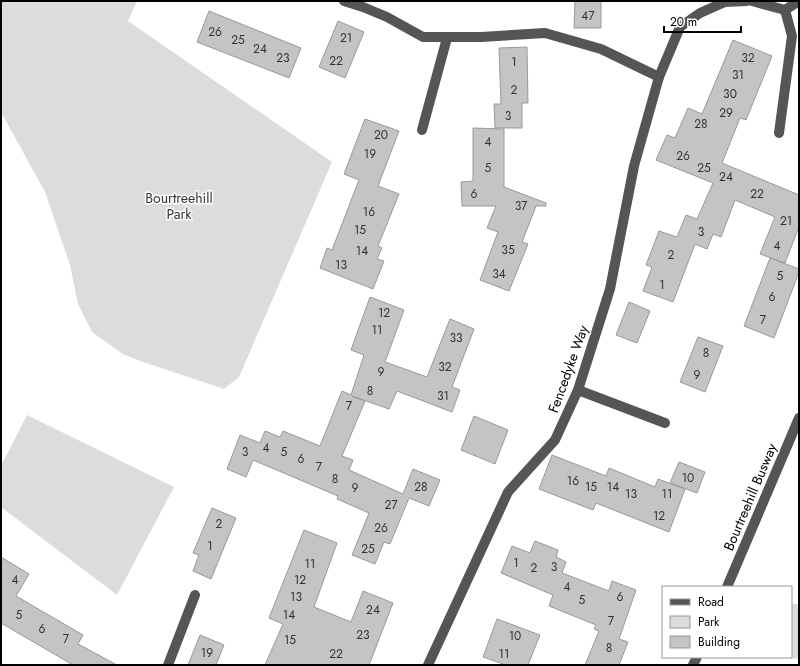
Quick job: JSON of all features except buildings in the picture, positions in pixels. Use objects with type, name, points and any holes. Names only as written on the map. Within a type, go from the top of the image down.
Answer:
[{"type":"street","points":[[344,1],[388,17],[422,37],[447,38],[545,33],[601,50],[659,77]]},
{"type":"street","name":"Fencedyke Way","points":[[428,665],[508,492],[555,440],[578,390],[610,289],[634,166],[659,77],[680,27],[700,13],[725,2],[747,1]]},
{"type":"street","points":[[752,1],[784,10],[799,2]]},
{"type":"street","points":[[780,133],[792,36],[784,10]]},
{"type":"street","points":[[422,130],[447,38]]},
{"type":"street","points":[[578,390],[665,423]]},
{"type":"street","name":"Bourtreehill Busway","points":[[727,586],[799,418]]},
{"type":"street","points":[[168,665],[195,595]]},
{"type":"green space","name":"Bourtreehill Park","points":[[1,1],[137,1],[128,21],[332,162],[239,377],[224,389],[123,354],[92,332],[78,304],[70,265],[45,192],[1,112]]},
{"type":"green space","points":[[27,415],[174,487],[117,595],[1,507],[1,466]]},
{"type":"green space","points":[[792,604],[799,604],[799,659],[790,658],[792,658]]}]
